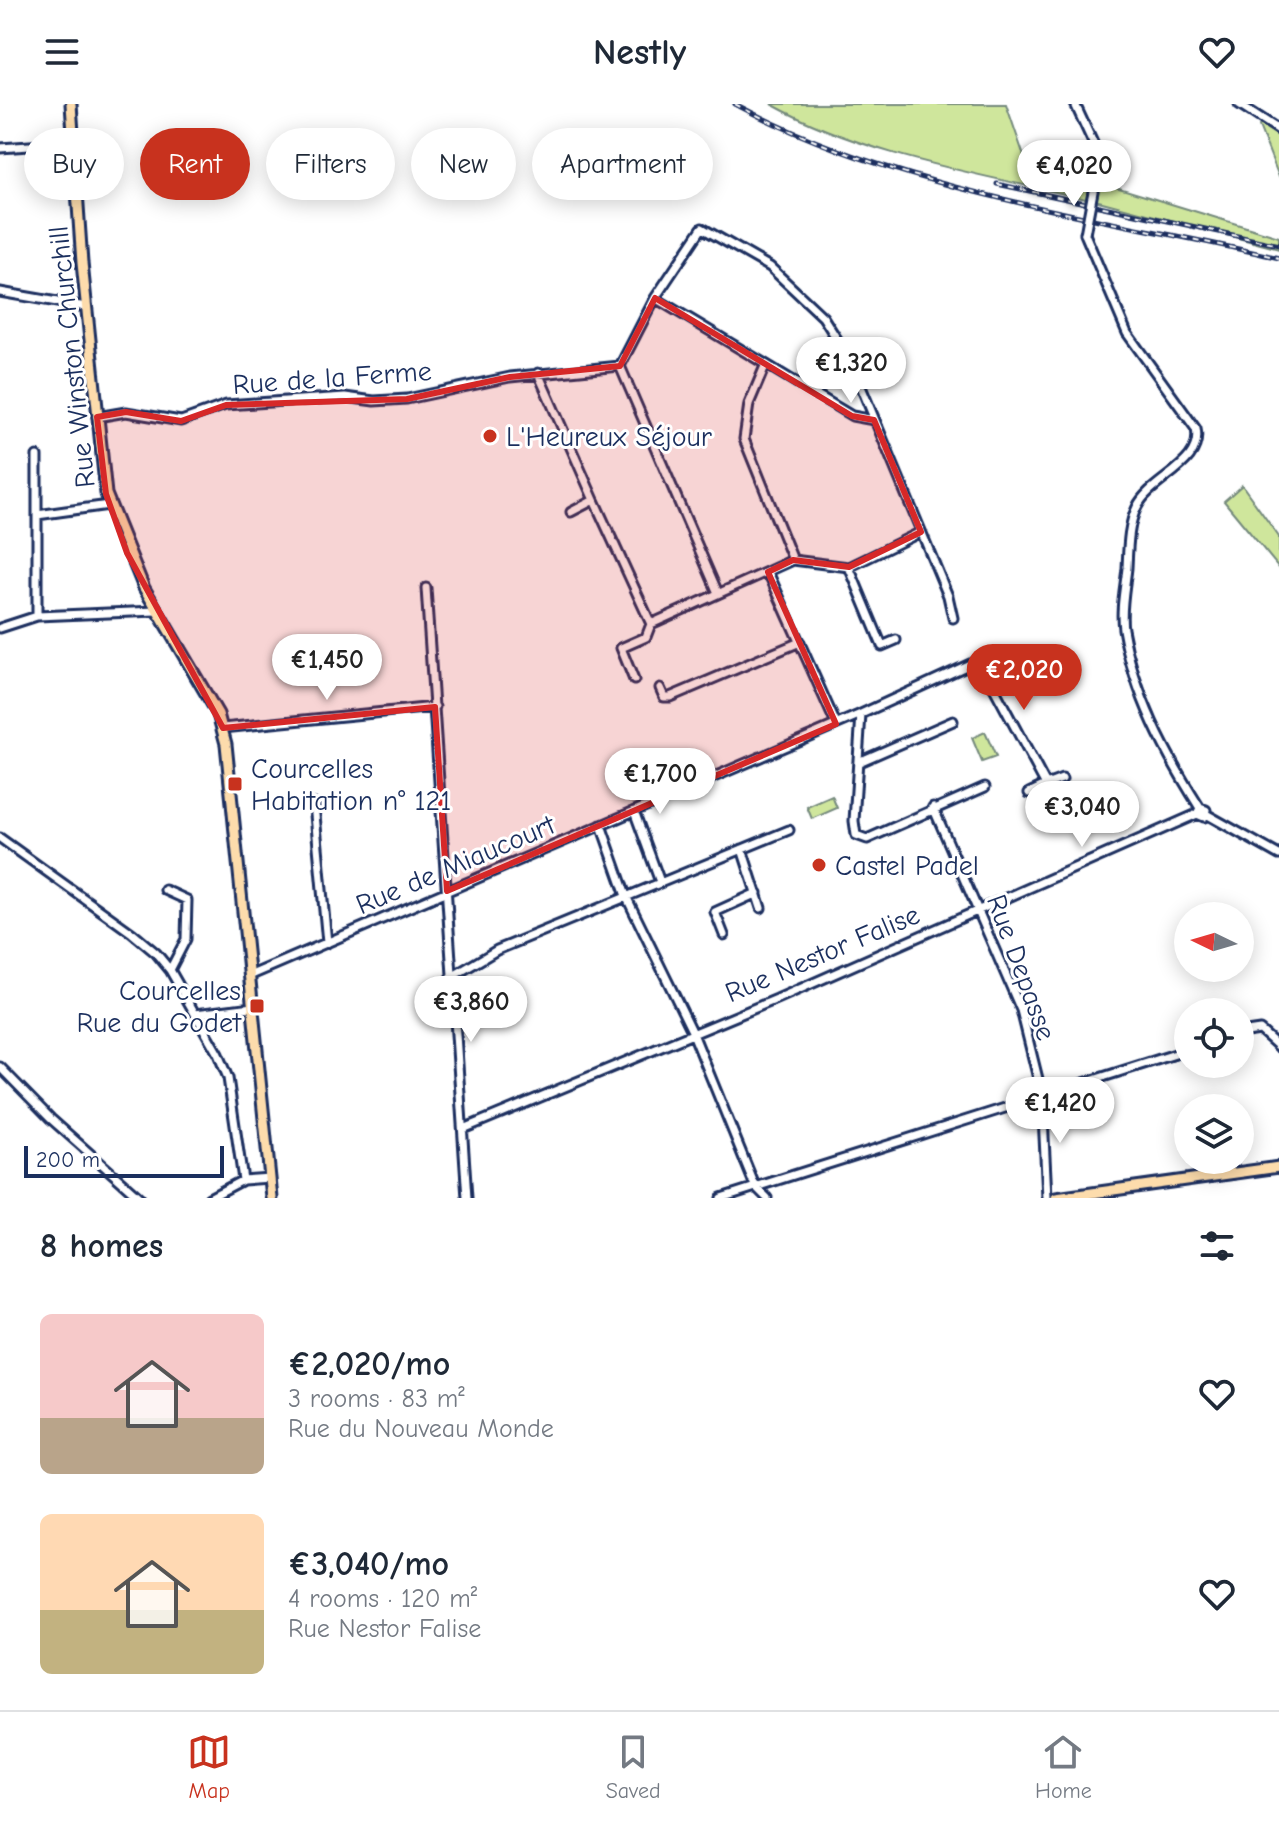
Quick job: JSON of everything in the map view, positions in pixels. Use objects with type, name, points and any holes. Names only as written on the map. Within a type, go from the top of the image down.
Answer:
[{"type":"main road","name":"Rue Winston Churchill","points":[[71,104],[73,128]]},
{"type":"main road","name":"Rue Winston Churchill","points":[[78,200],[97,417],[109,505],[156,611],[223,728],[272,1198]]},
{"type":"main road","points":[[1056,1198],[1279,1167]]},
{"type":"street","points":[[1075,104],[1100,158],[1085,234],[1127,333],[1187,416],[1198,440],[1192,455],[1156,485],[1137,508],[1130,530],[1122,626],[1167,756],[1201,812],[1279,855]]},
{"type":"street","points":[[1239,104],[1279,130]]},
{"type":"street","points":[[0,148],[24,146]]},
{"type":"street","points":[[718,593],[620,366],[655,298],[702,228],[770,267],[823,317],[850,360],[948,596],[953,618]]},
{"type":"street","points":[[0,292],[86,307]]},
{"type":"street","points":[[655,298],[852,416],[874,420]]},
{"type":"street","name":"Rue de la Ferme","points":[[97,417],[126,412],[181,421],[226,405],[345,397],[374,401],[407,399],[538,373],[620,366]]},
{"type":"street","points":[[765,366],[749,404],[744,439],[793,560]]},
{"type":"street","points":[[538,373],[651,624]]},
{"type":"street","points":[[37,456],[37,616]]},
{"type":"street","points":[[571,512],[594,500]]},
{"type":"street","points":[[37,515],[109,505]]},
{"type":"street","points":[[634,680],[621,648],[646,637],[651,624],[793,560],[849,567],[921,532]]},
{"type":"street","points":[[849,567],[882,646],[896,640]]},
{"type":"street","points":[[768,572],[836,724]]},
{"type":"street","points":[[426,588],[467,1198]]},
{"type":"street","points":[[0,628],[37,616],[156,611]]},
{"type":"street","points":[[660,688],[664,697],[670,697],[800,642]]},
{"type":"street","name":"Rue de Miaucourt","points":[[249,976],[861,714],[979,660],[1046,785]]},
{"type":"street","points":[[223,728],[435,707]]},
{"type":"street","points":[[861,714],[854,821],[856,835],[867,839],[933,807],[985,787]]},
{"type":"street","points":[[859,762],[953,721]]},
{"type":"street","points":[[1029,793],[1062,779]]},
{"type":"street","name":"Rue de Miaucourt","points":[[314,804],[327,943]]},
{"type":"street","name":"Rue Depasse","points":[[933,807],[1021,1010],[1042,1095],[1047,1198]]},
{"type":"street","points":[[634,811],[660,882]]},
{"type":"street","name":"Rue Nestor Falise","points":[[463,1129],[980,911],[1201,812]]},
{"type":"street","points":[[601,825],[626,896],[692,1031],[755,1186],[767,1198]]},
{"type":"street","points":[[450,978],[497,950],[789,830]]},
{"type":"street","points":[[0,838],[132,933],[156,953],[170,970],[228,1078],[243,1180]]},
{"type":"street","points":[[742,849],[761,908]]},
{"type":"street","points":[[165,890],[187,900],[186,939],[170,970]]},
{"type":"street","points":[[724,935],[715,912],[757,893]]},
{"type":"street","points":[[195,1014],[253,1007]]},
{"type":"street","points":[[1254,1031],[1260,1030],[1279,1047]]},
{"type":"street","points":[[721,1198],[1174,1054]]},
{"type":"street","points":[[0,1067],[51,1119],[140,1198]]},
{"type":"street","points":[[209,1198],[243,1180],[270,1178]]},
{"type":"highlighted area","points":[[655,298],[852,416],[874,420],[921,532],[849,567],[793,560],[768,572],[836,724],[447,891],[435,707],[223,728],[127,553],[106,494],[97,417],[126,412],[181,421],[226,405],[407,399],[510,377],[620,366]]},
{"type":"green space","points":[[771,104],[1006,104],[1026,162],[1090,180],[1086,199],[885,151],[846,138]]},
{"type":"green space","points":[[1266,120],[1279,131],[1279,177],[1259,126]]},
{"type":"green space","points":[[1096,181],[1279,237],[1279,249],[1091,199]]},
{"type":"green space","points":[[1242,485],[1279,537],[1279,568],[1224,501]]},
{"type":"green space","points":[[985,732],[996,757],[982,762],[972,738]]},
{"type":"green space","points":[[832,796],[837,808],[812,819],[807,807]]},
{"type":"railway","points":[[735,104],[865,160],[933,181],[1001,199],[1279,258]]},
{"type":"railway","points":[[997,184],[1279,245]]},
{"type":"place","name":"L'Heureux Séjour","points":[[490,436]]},
{"type":"place","name":"Courcelles Habitation n° 121","points":[[235,784]]},
{"type":"place","name":"Castel Padel","points":[[819,865]]},
{"type":"place","name":"Courcelles Rue du Godet","points":[[257,1006]]}]
